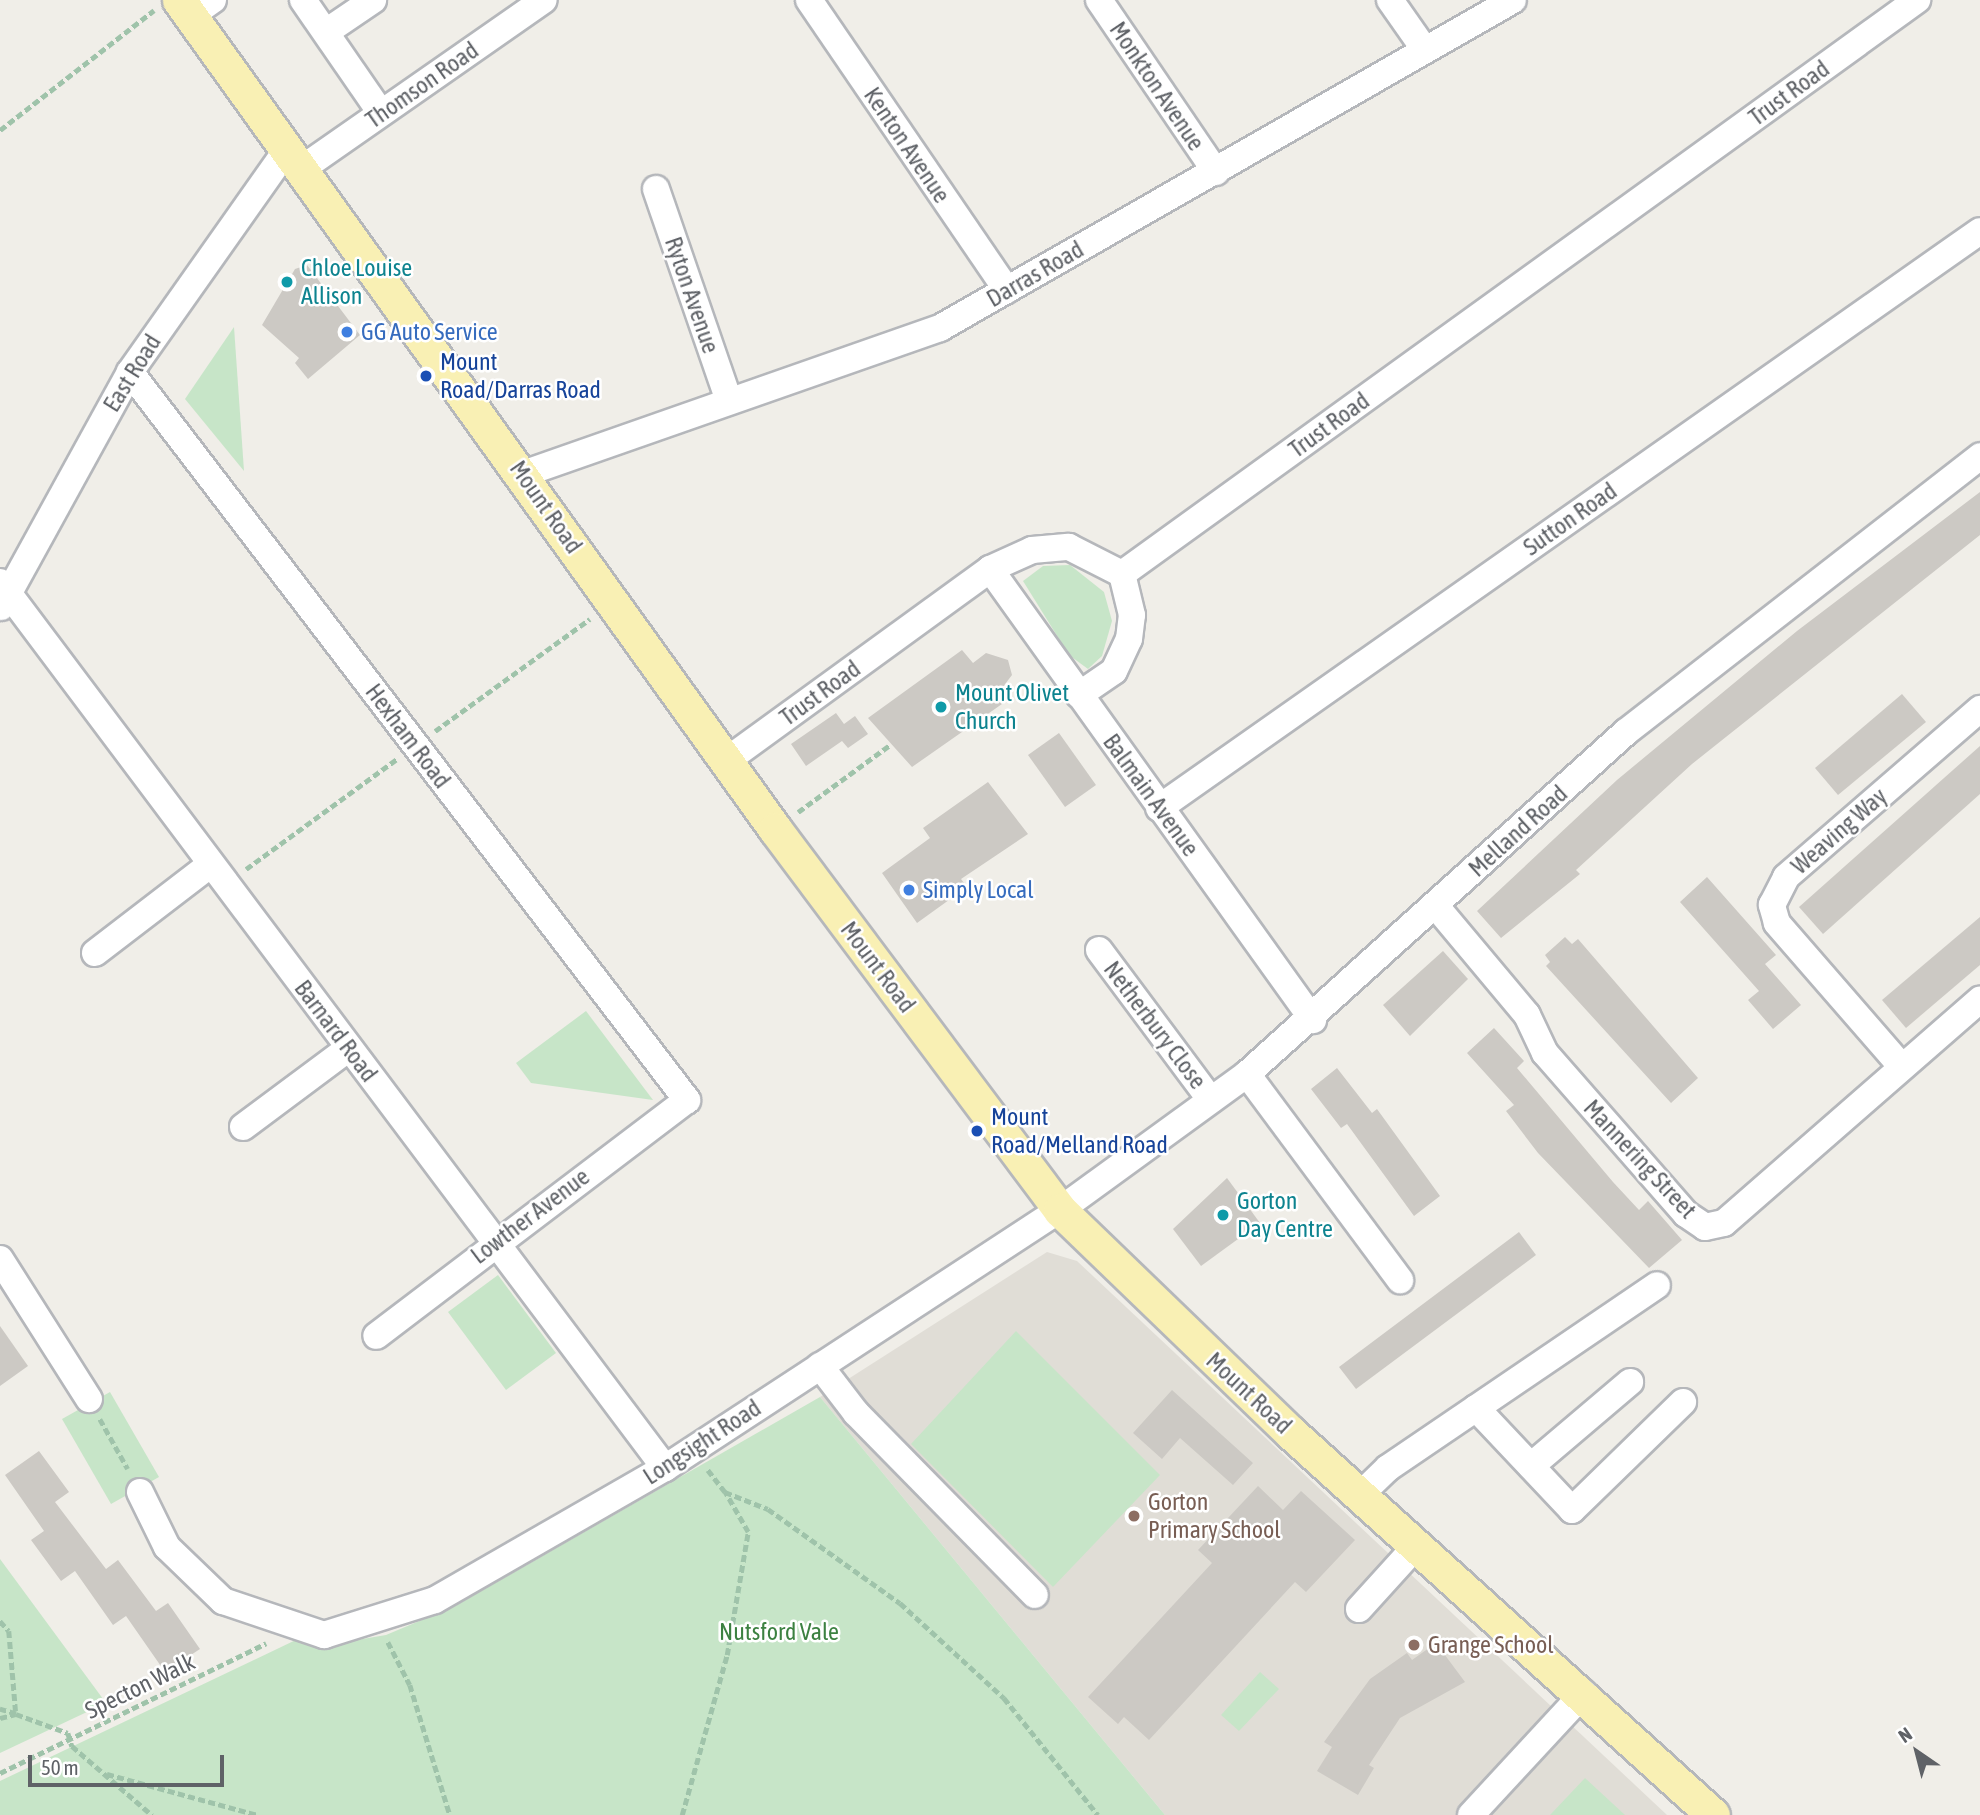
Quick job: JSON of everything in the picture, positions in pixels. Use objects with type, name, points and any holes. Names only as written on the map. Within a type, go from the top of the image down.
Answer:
[{"type":"main road","name":"Mount Road","points":[[187,4],[293,160],[523,474],[775,829],[1060,1210],[1360,1495],[1584,1693],[1713,1815]]},
{"type":"street","points":[[303,0],[381,113]]},
{"type":"street","points":[[326,32],[373,0]]},
{"type":"street","name":"Thomson Road","points":[[293,160],[381,113],[544,0]]},
{"type":"street","name":"Kenton Avenue","points":[[809,0],[1007,290]]},
{"type":"street","name":"Monkton Avenue","points":[[1099,0],[1216,172]]},
{"type":"street","points":[[1390,0],[1425,50]]},
{"type":"street","name":"Darras Road","points":[[523,474],[940,328],[1513,0]]},
{"type":"street","name":"Trust Road","points":[[726,761],[990,569],[1032,550],[1069,547],[1122,574],[1917,0]]},
{"type":"street","name":"East Road","points":[[3,595],[130,372],[293,160]]},
{"type":"street","name":"Ryton Avenue","points":[[656,189],[729,401]]},
{"type":"street","name":"Sutton Road","points":[[1159,808],[1980,231]]},
{"type":"street","name":"Hexham Road","points":[[130,372],[687,1100]]},
{"type":"street","name":"Melland Road","points":[[1060,1210],[1247,1074],[1313,1020],[1626,732],[1980,456]]},
{"type":"street","name":"Balmain Avenue","points":[[990,569],[1313,1020]]},
{"type":"street","points":[[1079,695],[1114,671],[1129,639],[1132,615],[1122,574]]},
{"type":"street","name":"Barnard Road","points":[[3,595],[211,864],[665,1468]]},
{"type":"street","name":"Weaving Way","points":[[1902,1068],[1777,923],[1772,905],[1786,877],[1980,709]]},
{"type":"street","points":[[95,953],[211,864]]},
{"type":"street","name":"Mannering Street","points":[[1435,905],[1527,1015],[1545,1053],[1705,1227],[1724,1223],[1980,999]]},
{"type":"street","name":"Netherbury Close","points":[[1099,950],[1211,1100]]},
{"type":"street","points":[[243,1128],[349,1048]]},
{"type":"street","points":[[1247,1074],[1401,1280]]},
{"type":"street","name":"Lowther Avenue","points":[[376,1336],[495,1242],[687,1100]]},
{"type":"street","name":"Longsight Road","points":[[295,1627],[324,1635],[435,1600],[665,1468],[1060,1210]]},
{"type":"street","points":[[0,1259],[89,1399]]},
{"type":"street","points":[[1360,1495],[1476,1408],[1657,1285]]},
{"type":"street","points":[[820,1366],[856,1413],[1035,1595]]},
{"type":"street","points":[[1531,1466],[1630,1382]]},
{"type":"street","points":[[1476,1408],[1572,1510],[1683,1402]]},
{"type":"street","points":[[140,1492],[167,1547],[223,1601],[295,1627]]},
{"type":"street","points":[[1359,1608],[1417,1545]]},
{"type":"street","points":[[1472,1815],[1584,1693]]},
{"type":"path","points":[[0,130],[187,4]]},
{"type":"path","points":[[775,829],[890,745]]},
{"type":"path","points":[[89,1399],[140,1492]]},
{"type":"path","points":[[682,1815],[727,1655],[748,1532],[724,1492],[691,1449]]},
{"type":"path","points":[[724,1492],[768,1509],[900,1603],[1004,1698],[1098,1815]]},
{"type":"path","points":[[378,1618],[410,1685],[450,1815]]},
{"type":"path","points":[[0,1621],[9,1631],[16,1714]]},
{"type":"path","name":"Specton Walk","points":[[0,1773],[295,1627]]},
{"type":"path","points":[[0,1709],[72,1739],[72,1746],[152,1815]]},
{"type":"path","points":[[0,1717],[16,1714]]},
{"type":"path","points":[[104,1773],[258,1815]]},
{"type":"shaded area","name":"Gorton Primary School","points":[[1047,1252],[1077,1261],[1667,1815],[1165,1815],[820,1397]]},
{"type":"green space","points":[[234,327],[244,471],[185,399]]},
{"type":"green space","points":[[1070,565],[1104,592],[1112,621],[1102,656],[1088,669],[1069,655],[1023,581],[1043,566]]},
{"type":"green space","points":[[586,1011],[653,1100],[531,1083],[516,1063]]},
{"type":"green space","points":[[498,1275],[556,1353],[506,1390],[448,1312]]},
{"type":"green space","points":[[1016,1331],[1160,1475],[1053,1587],[911,1444]]},
{"type":"green space","points":[[110,1392],[159,1477],[111,1504],[62,1419]]},
{"type":"green space","name":"Nutsford Vale","points":[[820,1397],[1165,1815],[0,1815],[0,1781],[302,1637],[339,1643],[386,1635],[455,1606]]},
{"type":"green space","points":[[0,1559],[106,1703],[0,1753]]},
{"type":"green space","points":[[1260,1672],[1279,1689],[1239,1731],[1221,1715]]},
{"type":"green space","points":[[1585,1778],[1625,1815],[1550,1815]]},
{"type":"building","points":[[307,265],[360,335],[308,379],[295,363],[299,358],[262,325],[295,269]]},
{"type":"building","points":[[1980,492],[1980,535],[1692,764],[1576,870],[1580,874],[1501,938],[1477,911],[1617,780],[1797,631]]},
{"type":"building","name":"Mount Olivet Church","points":[[962,650],[973,663],[986,653],[1008,660],[1012,675],[996,696],[1002,704],[912,767],[868,718]]},
{"type":"building","points":[[1902,694],[1926,722],[1838,795],[1815,768]]},
{"type":"building","points":[[836,713],[844,724],[855,716],[868,734],[848,748],[842,741],[806,766],[791,744]]},
{"type":"building","points":[[1059,733],[1096,785],[1065,807],[1028,755]]},
{"type":"building","points":[[1980,746],[1980,794],[1823,934],[1799,907]]},
{"type":"building","points":[[988,782],[1028,834],[961,879],[967,887],[917,923],[882,873],[930,838],[923,828]]},
{"type":"building","points":[[1707,877],[1776,955],[1765,964],[1801,1005],[1773,1029],[1748,1000],[1759,991],[1680,902]]},
{"type":"building","points":[[1980,917],[1980,965],[1906,1028],[1882,1000]]},
{"type":"building","points":[[1565,937],[1572,944],[1578,939],[1698,1078],[1671,1103],[1546,966],[1550,962],[1545,955]]},
{"type":"building","points":[[1443,951],[1468,979],[1410,1036],[1383,1005]]},
{"type":"building","points":[[1494,1028],[1524,1061],[1517,1068],[1613,1182],[1639,1210],[1648,1201],[1682,1240],[1649,1268],[1538,1153],[1506,1111],[1514,1105],[1467,1053]]},
{"type":"building","points":[[1337,1068],[1372,1113],[1377,1109],[1440,1196],[1414,1216],[1347,1124],[1341,1128],[1311,1089]]},
{"type":"building","name":"Gorton Day Centre","points":[[1227,1178],[1260,1223],[1201,1266],[1173,1229]]},
{"type":"building","points":[[1519,1232],[1536,1255],[1356,1389],[1339,1367]]},
{"type":"building","points":[[0,1326],[28,1366],[0,1386]]},
{"type":"building","points":[[1172,1390],[1253,1463],[1233,1485],[1180,1438],[1162,1459],[1133,1433]]},
{"type":"building","points":[[39,1451],[69,1492],[55,1502],[106,1569],[118,1560],[156,1611],[168,1603],[200,1649],[165,1672],[126,1616],[113,1625],[75,1571],[61,1581],[31,1540],[44,1531],[5,1475]]},
{"type":"building","points":[[1258,1486],[1283,1510],[1301,1491],[1355,1540],[1306,1592],[1295,1582],[1149,1740],[1124,1717],[1118,1724],[1088,1697],[1212,1563],[1198,1550]]},
{"type":"building","points":[[1436,1643],[1465,1682],[1400,1718],[1369,1765],[1374,1768],[1358,1795],[1317,1771],[1332,1747],[1324,1742],[1370,1679],[1407,1653],[1412,1660]]},
{"type":"place","name":"Chloe Louise Allison","points":[[287,282]]},
{"type":"place","name":"GG Auto Service","points":[[347,332]]},
{"type":"place","name":"Mount Road/Darras Road","points":[[426,376]]},
{"type":"place","name":"Mount Olivet Church","points":[[941,707]]},
{"type":"place","name":"Simply Local","points":[[909,890]]},
{"type":"place","name":"Mount Road/Melland Road","points":[[977,1131]]},
{"type":"place","name":"Gorton Day Centre","points":[[1223,1215]]},
{"type":"place","name":"Gorton Primary School","points":[[1134,1516]]},
{"type":"place","name":"Grange School","points":[[1414,1645]]}]
